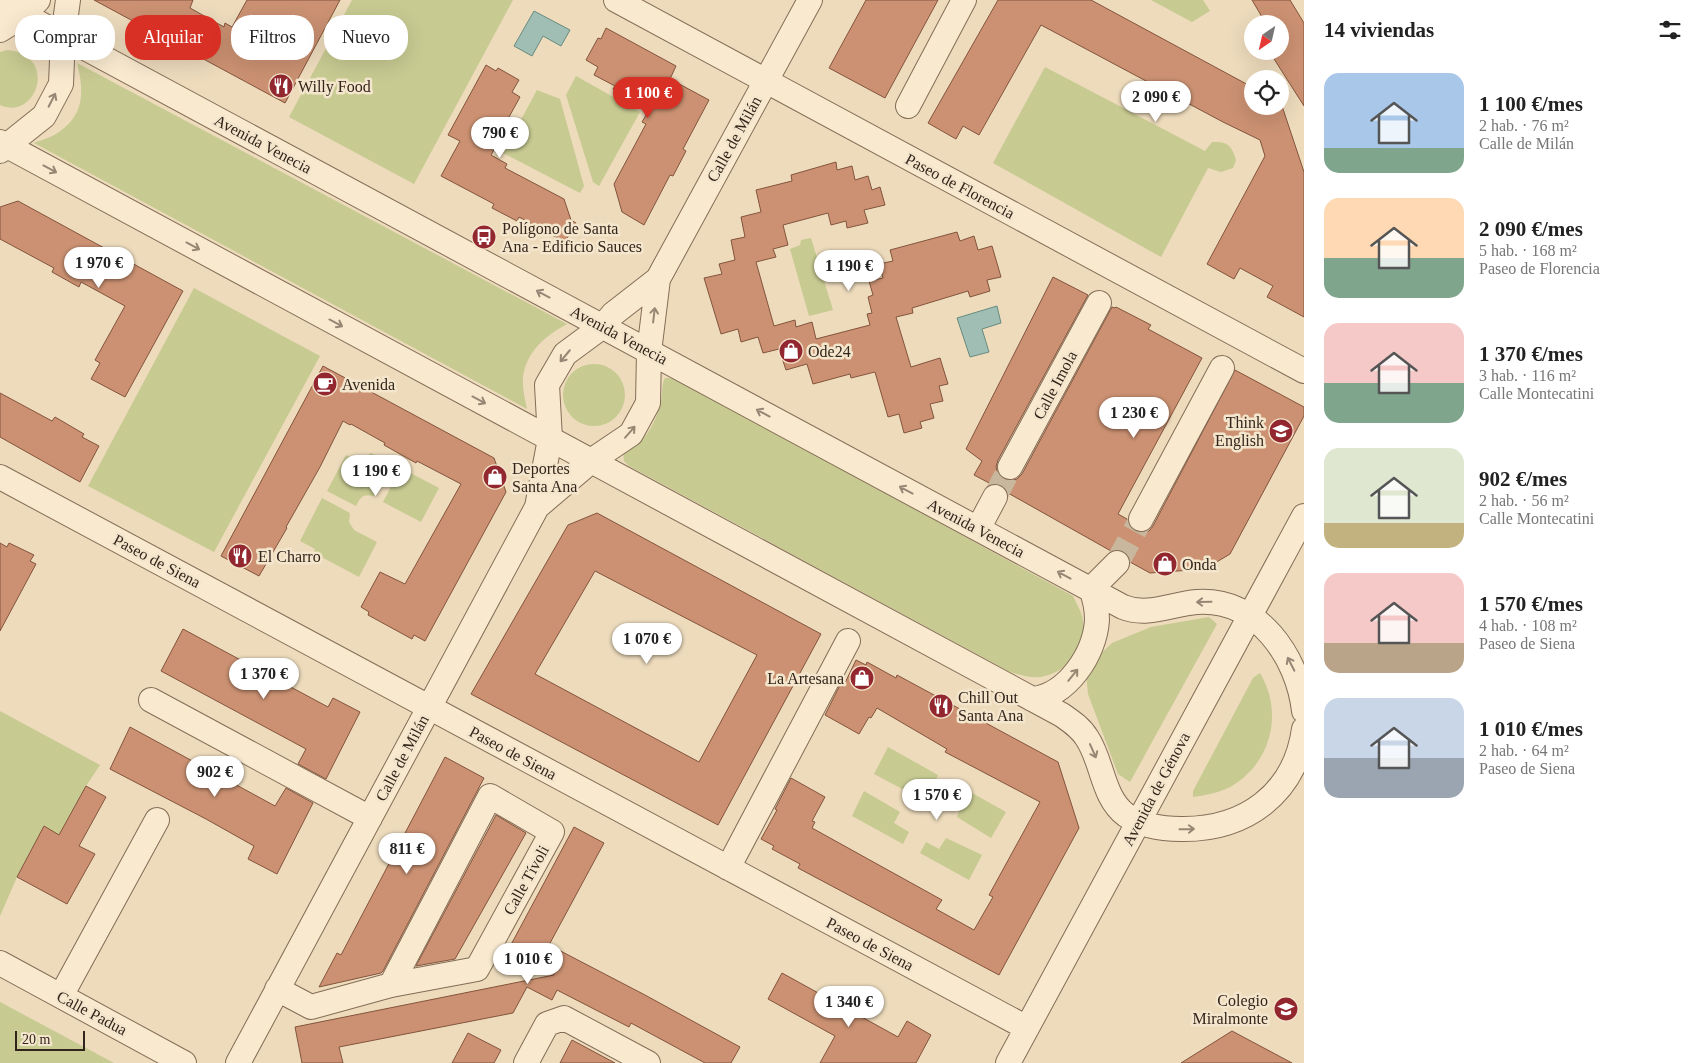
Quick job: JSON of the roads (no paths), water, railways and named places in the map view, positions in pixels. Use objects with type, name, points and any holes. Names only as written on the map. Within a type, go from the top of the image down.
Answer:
[{"type":"street","points":[[66,15],[68,0]]},
{"type":"street","name":"Paseo de Florencia","points":[[616,0],[1304,371]]},
{"type":"street","name":"Calle de Milán","points":[[649,352],[658,279],[810,0]]},
{"type":"street","points":[[908,106],[964,0]]},
{"type":"street","name":"Avenida Venecia","points":[[0,2],[31,7]]},
{"type":"street","points":[[0,30],[31,7]]},
{"type":"street","points":[[62,60],[61,84],[44,116],[2,146],[591,461],[1070,721],[1082,732],[1091,745],[1108,791],[1114,803],[1126,815],[1139,822],[1171,829],[1207,828],[1226,824],[1245,816],[1266,802],[1283,784],[1295,764],[1302,744],[1304,729]]},
{"type":"street","name":"Avenida Venecia","points":[[108,60],[1131,610],[1149,612],[1183,604],[1208,602],[1222,603],[1250,615],[1264,627],[1290,661],[1298,680],[1304,711]]},
{"type":"street","name":"Calle de Milán","points":[[603,326],[613,314],[658,279]]},
{"type":"street","name":"Calle Imola","points":[[1010,468],[1099,303]]},
{"type":"street","points":[[550,439],[547,386],[565,354],[603,326]]},
{"type":"street","points":[[591,461],[631,434],[648,403],[649,352]]},
{"type":"street","points":[[1141,519],[1222,368]]},
{"type":"street","name":"Calle de Milán","points":[[238,1063],[537,507],[550,439]]},
{"type":"street","name":"Calle de Milán","points":[[537,507],[591,461]]},
{"type":"street","name":"Paseo de Siena","points":[[0,478],[1027,1028]]},
{"type":"street","points":[[978,529],[994,497]]},
{"type":"street","name":"Avenida de Génova","points":[[1008,1063],[1304,516]]},
{"type":"street","points":[[1032,699],[1042,698],[1065,684],[1074,675],[1085,658],[1097,623],[1097,610],[1091,589],[1117,563]]},
{"type":"street","points":[[728,868],[848,641]]},
{"type":"street","points":[[152,700],[370,818]]},
{"type":"street","name":"Calle Tívoli","points":[[278,989],[311,1007],[391,985],[477,969],[552,832],[490,796],[391,985]]},
{"type":"street","points":[[61,996],[158,820]]},
{"type":"street","name":"Calle Padua","points":[[0,963],[184,1063]]},
{"type":"street","points":[[526,1063],[547,1024],[564,1018],[648,1063]]},
{"type":"water","points":[[534,11],[570,30],[561,46],[543,36],[532,56],[514,46]]},
{"type":"water","points":[[997,306],[1001,323],[982,329],[989,352],[970,357],[957,318]]},
{"type":"tunnel","points":[[995,497],[1010,467]]},
{"type":"tunnel","points":[[1117,563],[1141,519]]},
{"type":"place","name":"Willy Food","points":[[281,86]]},
{"type":"place","name":"Polígono de Santa Ana - Edificio Sauces","points":[[484,237]]},
{"type":"place","name":"Ode24","points":[[791,351]]},
{"type":"place","name":"Avenida","points":[[325,384]]},
{"type":"place","name":"Think English","points":[[1281,431]]},
{"type":"place","name":"Deportes Santa Ana","points":[[495,477]]},
{"type":"place","name":"El Charro","points":[[240,556]]},
{"type":"place","name":"Onda","points":[[1165,564]]},
{"type":"place","name":"La Artesana","points":[[862,678]]},
{"type":"place","name":"Chill Out Santa Ana","points":[[941,706]]},
{"type":"place","name":"Colegio Miralmonte","points":[[1286,1009]]}]
